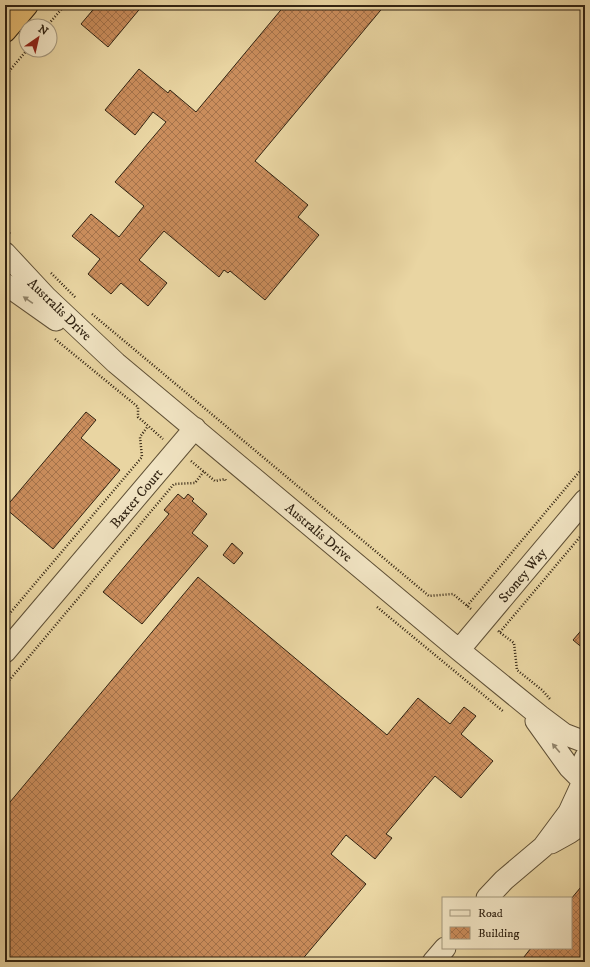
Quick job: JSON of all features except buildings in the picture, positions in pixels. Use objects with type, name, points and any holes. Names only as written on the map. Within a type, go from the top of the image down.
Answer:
[{"type":"highway","points":[[5,31],[27,5]]},
{"type":"street","name":"Australis Drive","points":[[10,246],[46,297],[116,363],[459,650],[515,708],[547,738],[582,786]]},
{"type":"street","name":"Australis Drive","points":[[5,284],[116,363]]},
{"type":"street","name":"Baxter Court","points":[[5,652],[195,428]]},
{"type":"street","name":"Stoney Way","points":[[459,650],[585,500]]},
{"type":"street","name":"Australis Drive","points":[[515,708],[564,734],[585,742]]},
{"type":"street","points":[[543,847],[569,812],[582,786],[581,767],[585,758]]},
{"type":"street","points":[[488,897],[504,880],[543,847],[569,833],[585,822]]},
{"type":"street","points":[[433,962],[444,949]]},
{"type":"path","points":[[53,18],[64,5]]},
{"type":"path","points":[[5,76],[20,58]]},
{"type":"path","points":[[5,229],[10,246]]},
{"type":"path","points":[[46,269],[78,300]]},
{"type":"path","points":[[88,310],[429,596],[454,594],[467,606],[585,465]]},
{"type":"path","points":[[50,335],[138,407],[138,417],[148,426],[216,481],[225,479],[231,484]]},
{"type":"path","points":[[5,619],[142,457],[140,437],[148,426]]},
{"type":"path","points":[[5,681],[7,683],[174,484],[195,483],[204,472]]},
{"type":"path","points":[[552,702],[542,690],[517,670],[514,643],[500,632],[585,531]]},
{"type":"path","points":[[375,606],[515,708]]}]
